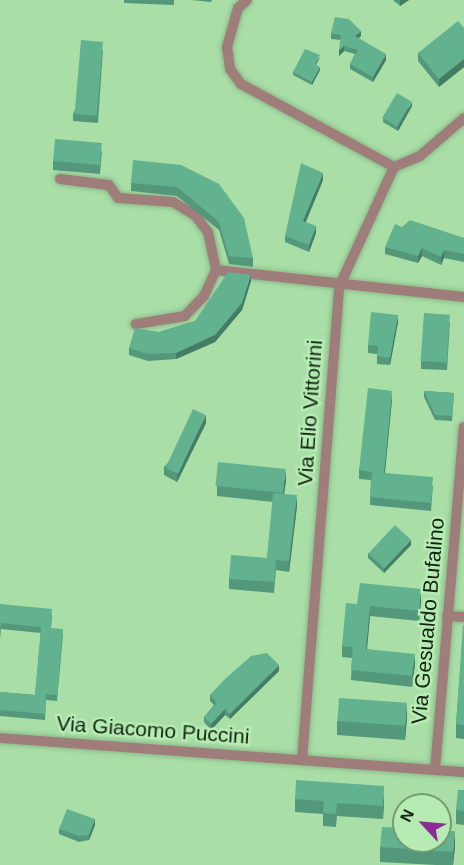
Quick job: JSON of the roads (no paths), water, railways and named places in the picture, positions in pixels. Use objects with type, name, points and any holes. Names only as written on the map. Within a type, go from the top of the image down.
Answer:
[{"type":"street","points":[[247,0],[238,8],[226,47],[230,69],[241,84],[394,167],[420,156],[464,118]]},
{"type":"street","name":"Via Elio Vittorini","points":[[302,760],[339,287],[394,167]]},
{"type":"street","points":[[60,179],[109,185],[118,198],[180,207],[208,232],[216,270],[204,296],[185,316],[136,324]]},
{"type":"street","points":[[216,270],[339,287],[464,297]]},
{"type":"street","name":"Via Gesualdo Bufalino","points":[[435,770],[447,616],[462,477],[464,427]]},
{"type":"street","points":[[447,616],[464,617]]},
{"type":"street","name":"Via Giacomo Puccini","points":[[0,738],[464,772]]}]
